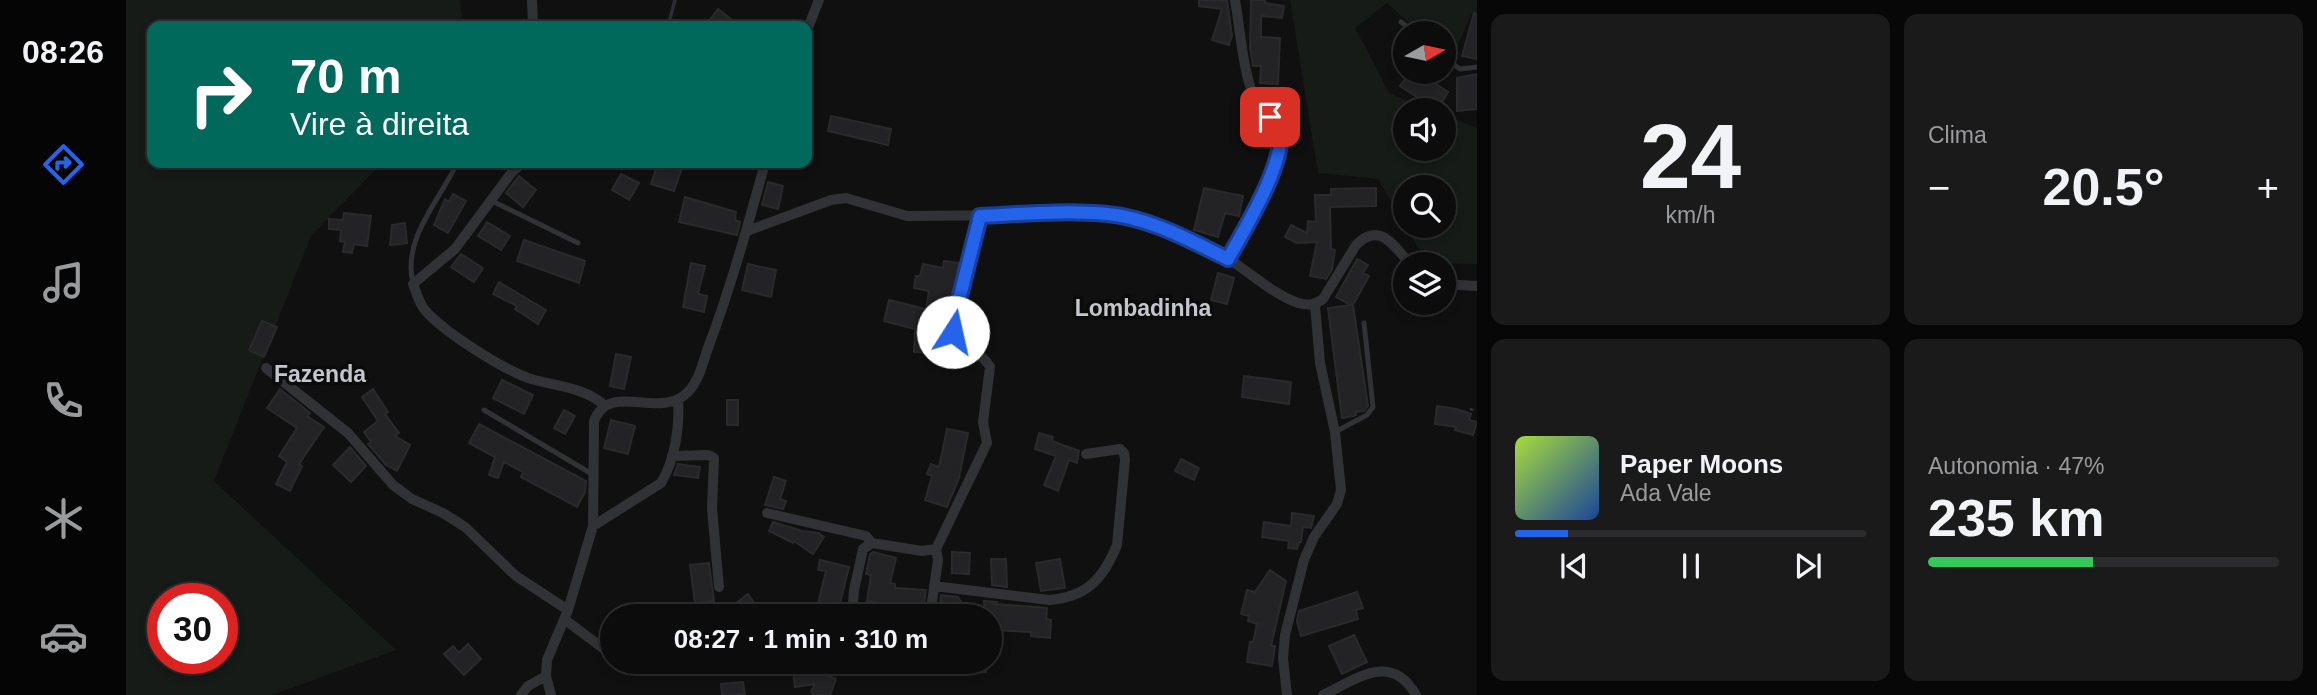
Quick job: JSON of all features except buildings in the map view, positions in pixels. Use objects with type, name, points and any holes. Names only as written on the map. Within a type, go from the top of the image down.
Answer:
[{"type":"street","points":[[532,0],[533,21]]},
{"type":"street","points":[[811,21],[819,0]]},
{"type":"street","points":[[1228,259],[1271,177],[1280,132],[1278,124],[1255,99],[1250,84],[1236,0]]},
{"type":"street","points":[[517,168],[455,248],[413,284],[422,306],[434,320],[498,363],[527,377],[589,394],[604,405]]},
{"type":"street","points":[[551,695],[546,676],[552,646],[566,615],[593,526],[594,421],[598,411],[612,401],[655,404],[678,400],[690,390],[747,231],[764,168]]},
{"type":"street","points":[[747,231],[831,200],[846,198],[907,216],[1110,214],[1138,220],[1188,239],[1228,259],[1295,302],[1315,305]]},
{"type":"street","points":[[932,604],[938,560],[936,550],[988,443],[983,422],[990,367],[985,359],[956,339],[953,332],[980,216]]},
{"type":"street","points":[[1286,695],[1283,658],[1285,635],[1301,572],[1314,537],[1337,504],[1340,490],[1335,432],[1320,363],[1315,305],[1330,289],[1363,238],[1372,235],[1388,239],[1399,252]]},
{"type":"street","points":[[1456,285],[1477,286]]},
{"type":"street","points":[[266,368],[348,433],[393,485],[412,499],[466,527],[516,576],[600,645]]},
{"type":"street","points":[[593,526],[661,482],[672,456],[679,412],[678,400]]},
{"type":"street","points":[[934,586],[1049,600],[1089,589],[1117,545],[1125,460],[1120,449],[1086,454]]},
{"type":"street","points":[[672,456],[708,455],[714,458],[712,509],[719,587]]},
{"type":"street","points":[[766,513],[866,536],[872,543],[922,551],[936,550]]},
{"type":"street","points":[[852,604],[853,590],[863,549],[872,543]]},
{"type":"street","points":[[1323,695],[1370,673],[1385,670],[1398,673],[1416,695]]},
{"type":"street","points":[[521,695],[528,686],[546,676]]},
{"type":"lane","points":[[1456,66],[1460,69],[1477,67]]},
{"type":"lane","points":[[413,284],[410,269],[413,246],[454,168]]},
{"type":"lane","points":[[492,201],[578,243]]},
{"type":"lane","points":[[1335,432],[1367,415],[1373,407],[1364,323]]},
{"type":"lane","points":[[484,410],[593,474]]},
{"type":"path","points":[[1470,409],[1477,411]]},
{"type":"shaded area","points":[[126,0],[460,0],[460,21],[147,21],[147,168],[377,168],[311,236],[214,481],[396,650],[272,695],[126,695]]},
{"type":"shaded area","points":[[1290,0],[1477,0],[1477,14],[1471,14],[1456,50],[1456,21],[1407,21],[1387,3],[1355,28],[1390,94],[1400,98],[1393,98],[1393,161],[1456,161],[1456,120],[1477,128],[1477,264],[1456,264],[1456,252],[1420,252],[1412,238],[1456,238],[1456,175],[1393,175],[1393,205],[1378,179],[1318,173]]},
{"type":"waterway","points":[[669,21],[675,0]]},
{"type":"district","name":"Lombadinha","points":[[1143,308]]},
{"type":"district","name":"Fazenda","points":[[320,374]]},
{"type":"route","points":[[953,332],[980,216],[1110,214],[1138,220],[1188,239],[1228,259],[1271,177],[1280,132],[1278,124],[1270,117]]}]
